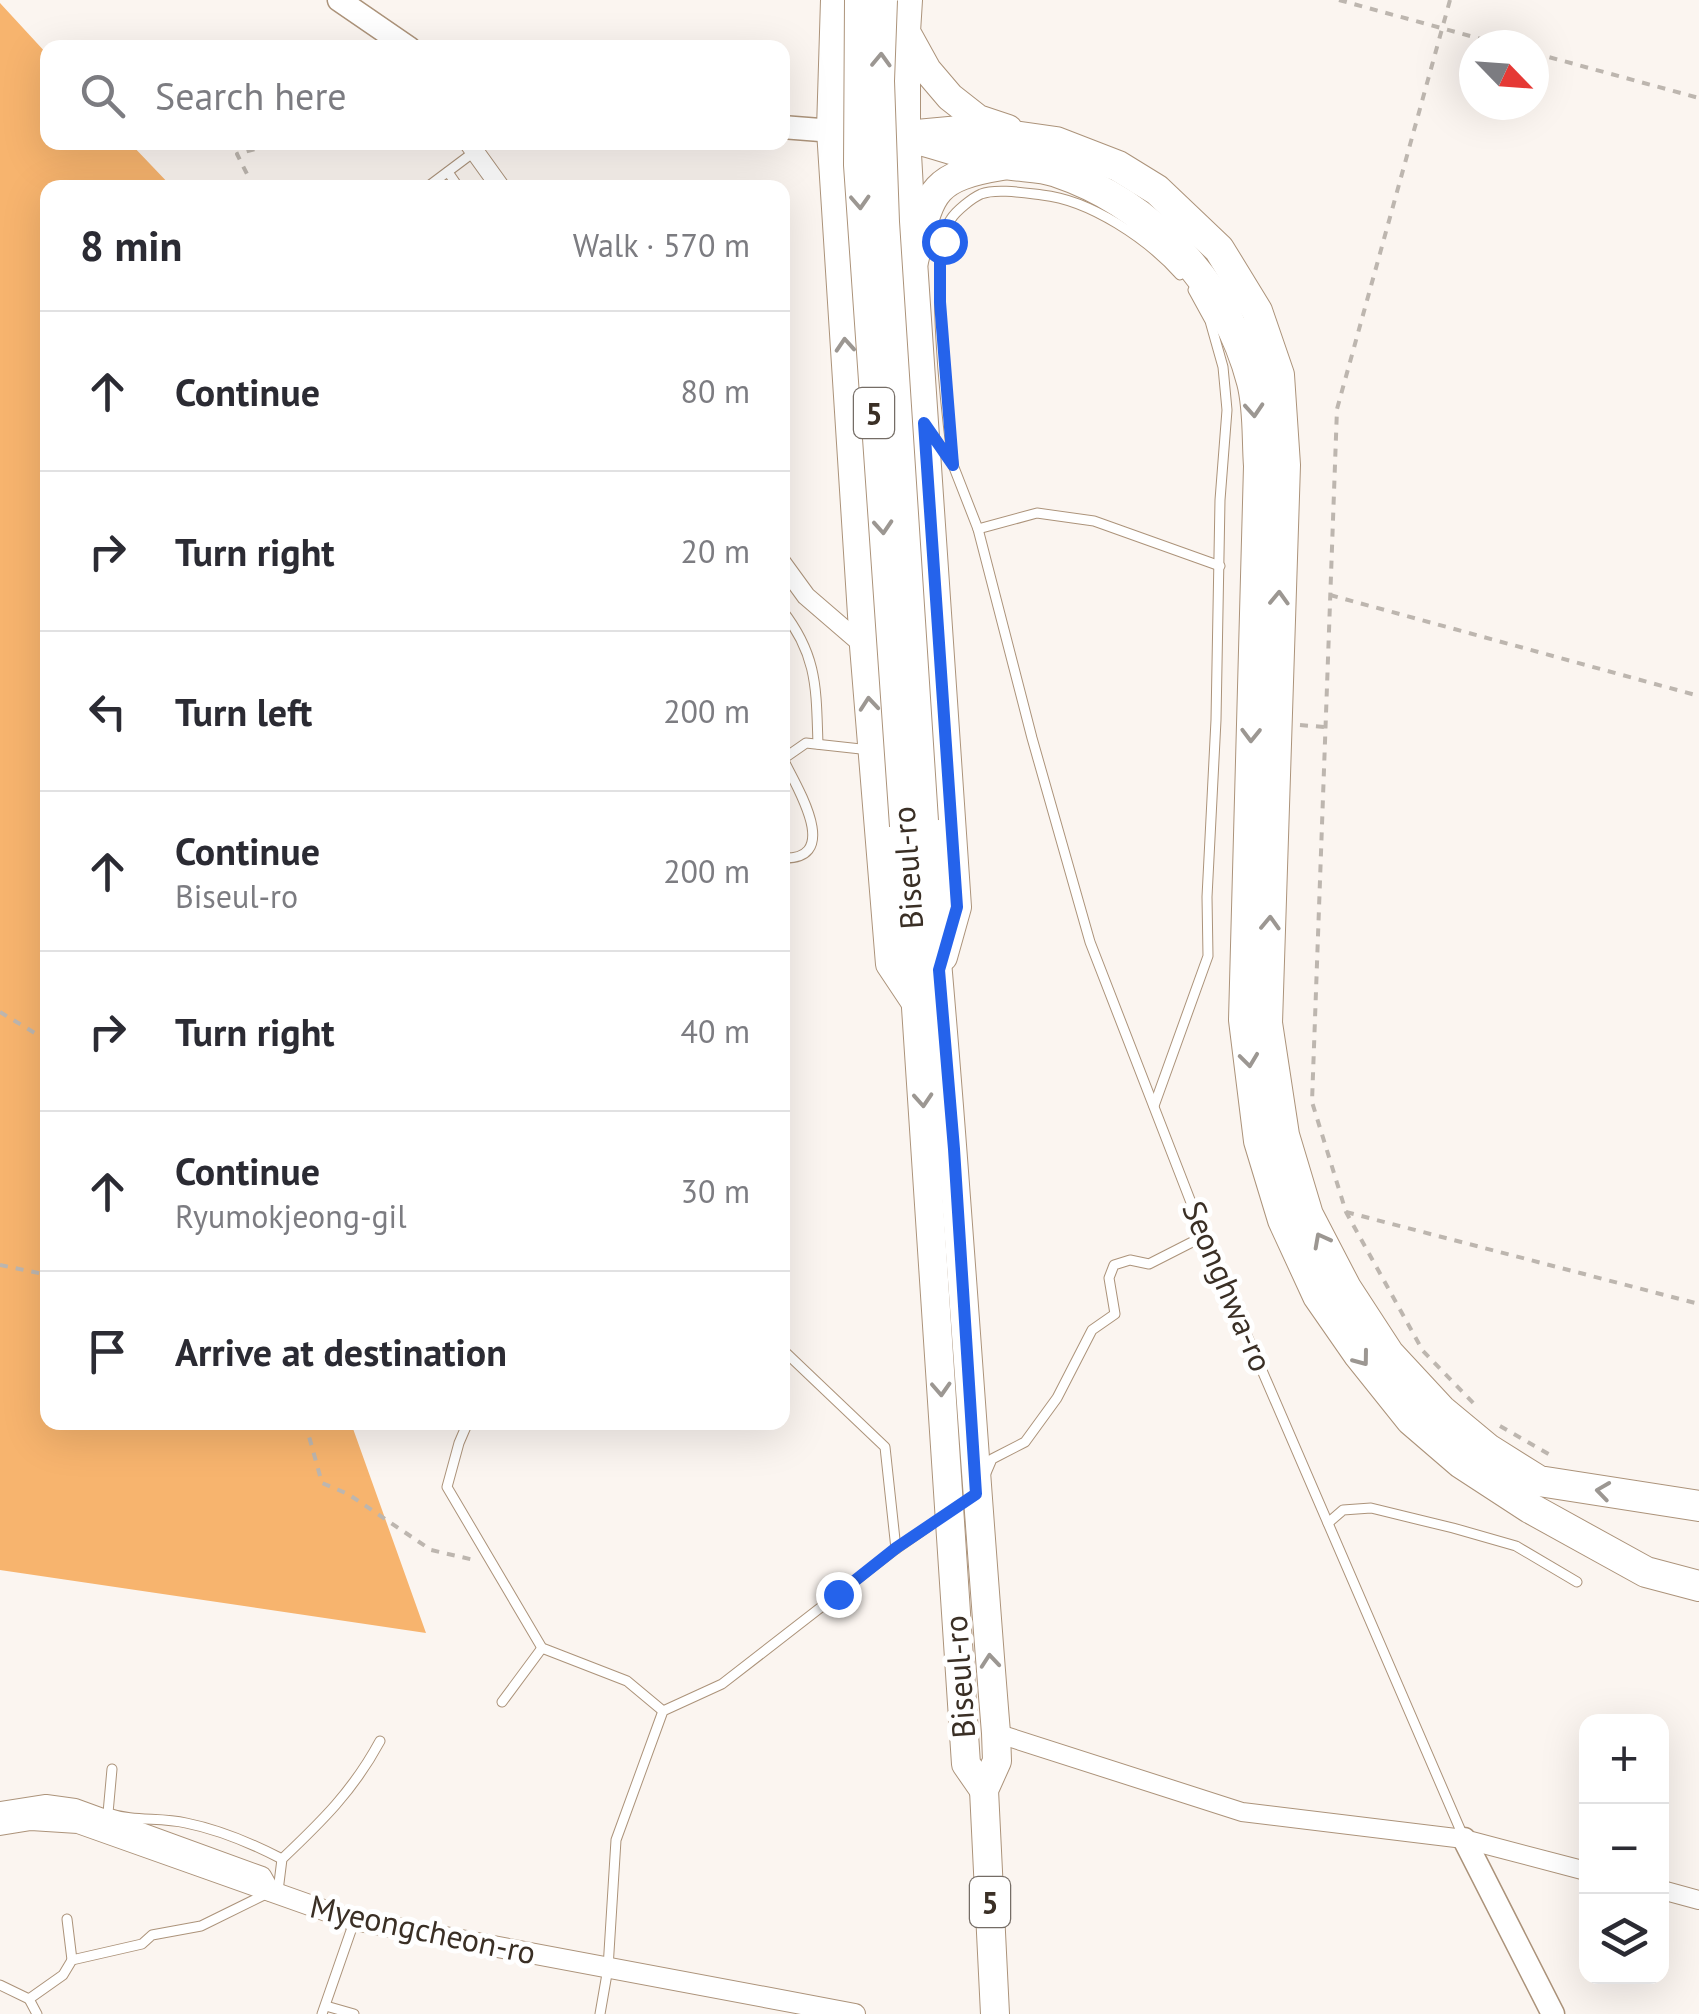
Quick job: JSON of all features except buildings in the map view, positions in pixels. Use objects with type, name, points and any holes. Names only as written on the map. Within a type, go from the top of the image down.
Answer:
[{"type":"highway","points":[[843,132],[906,136],[972,130],[1056,142],[1118,166],[1158,190],[1219,249],[1257,311],[1279,375],[1285,464],[1267,1023],[1284,1135],[1308,1215],[1346,1288],[1390,1354],[1441,1410],[1488,1449],[1539,1481],[1699,1506]]},
{"type":"highway","points":[[906,136],[1006,164],[1055,171],[1094,188],[1140,216],[1198,268],[1230,325],[1252,384],[1259,466],[1244,1020],[1259,1140],[1283,1220],[1318,1296],[1411,1420],[1461,1463],[1530,1508],[1646,1572],[1699,1586]]},
{"type":"highway","points":[[913,261],[928,202],[938,188],[972,170],[1006,164]]},
{"type":"main road","points":[[339,0],[396,40]]},
{"type":"main road","points":[[835,0],[864,646],[890,964],[916,1003]]},
{"type":"main road","name":"Biseul-ro","points":[[859,0],[859,182],[914,824],[939,970],[996,1733],[997,1761],[984,1790],[995,2014]]},
{"type":"main road","name":"Biseul-ro","points":[[883,0],[880,82],[914,824],[916,1003],[966,1764],[984,1790]]},
{"type":"main road","points":[[908,0],[906,136],[957,907],[939,970]]},
{"type":"main road","points":[[906,32],[927,70],[950,97],[978,119],[1043,141]]},
{"type":"main road","points":[[790,127],[843,132]]},
{"type":"main road","name":"Seonghwa-ro","points":[[1464,1839],[1554,2014]]},
{"type":"street","points":[[376,28],[386,40]]},
{"type":"street","points":[[473,150],[495,180]]},
{"type":"street","points":[[790,573],[806,596],[864,646]]},
{"type":"street","points":[[996,1733],[1242,1812],[1464,1839],[1579,1869]]},
{"type":"street","points":[[0,1810],[46,1804],[75,1808],[262,1876],[274,1893]]},
{"type":"street","name":"Myeongcheon-ro","points":[[0,1825],[32,1820],[78,1823],[354,1920],[855,2014]]},
{"type":"street","points":[[1669,1892],[1699,1900]]},
{"type":"lane","points":[[437,180],[468,150]]},
{"type":"lane","points":[[448,172],[454,180]]},
{"type":"lane","points":[[953,465],[940,262],[949,220],[982,194],[1058,197],[1105,218],[1164,257],[1192,288],[1210,321],[1224,367],[1227,410],[1220,500],[1208,956],[1154,1106]]},
{"type":"lane","points":[[924,423],[953,465]]},
{"type":"lane","name":"Seonghwa-ro","points":[[953,465],[978,529],[1090,942],[1204,1236],[1464,1839]]},
{"type":"lane","points":[[978,529],[1037,513],[1094,521],[1220,566]]},
{"type":"lane","points":[[790,625],[813,667],[818,744]]},
{"type":"lane","points":[[790,754],[806,743],[873,750]]},
{"type":"lane","points":[[790,773],[813,821],[814,836],[805,852],[790,859]]},
{"type":"lane","points":[[600,2014],[608,1968],[616,1840],[663,1712],[722,1684],[896,1548],[976,1494],[992,1459],[1025,1442],[1058,1398],[1092,1330],[1116,1314],[1110,1278],[1114,1265],[1130,1260],[1149,1264],[1204,1236]]},
{"type":"lane","points":[[790,1357],[885,1448],[896,1548]]},
{"type":"lane","points":[[465,1430],[447,1487],[542,1648],[626,1681],[663,1712]]},
{"type":"lane","points":[[1328,1523],[1344,1510],[1371,1508],[1516,1546],[1577,1582]]},
{"type":"lane","points":[[502,1702],[542,1648]]},
{"type":"lane","points":[[72,1960],[142,1944],[152,1935],[201,1926],[274,1893],[282,1859],[339,1805],[380,1741]]},
{"type":"lane","points":[[112,1769],[108,1813],[126,1819],[183,1822],[240,1837],[282,1859]]},
{"type":"lane","points":[[29,2000],[63,1975],[72,1960],[67,1919]]},
{"type":"lane","points":[[354,1920],[323,2010],[354,2014]]},
{"type":"lane","points":[[0,1985],[29,2000],[37,2014]]},
{"type":"path","points":[[1339,0],[1459,33]]},
{"type":"path","points":[[1450,0],[1337,408],[1312,1102],[1346,1212],[1424,1351],[1477,1406]]},
{"type":"path","points":[[1549,58],[1699,98]]},
{"type":"path","points":[[250,180],[237,154],[252,150]]},
{"type":"path","points":[[1330,594],[1699,696]]},
{"type":"path","points":[[1296,725],[1325,727]]},
{"type":"path","points":[[0,1012],[40,1036]]},
{"type":"path","points":[[1346,1212],[1699,1304]]},
{"type":"path","points":[[0,1264],[40,1273]]},
{"type":"path","points":[[1490,1420],[1552,1456]]},
{"type":"path","points":[[307,1430],[322,1483],[348,1494],[431,1550],[493,1565]]},
{"type":"shaded area","points":[[0,3],[40,46],[40,150],[137,150],[165,180],[40,180],[40,1430],[354,1430],[426,1633],[0,1570]]},
{"type":"route","points":[[838,1594],[896,1548],[976,1494],[939,970],[957,907],[924,423],[953,465],[940,302],[944,241]]}]
